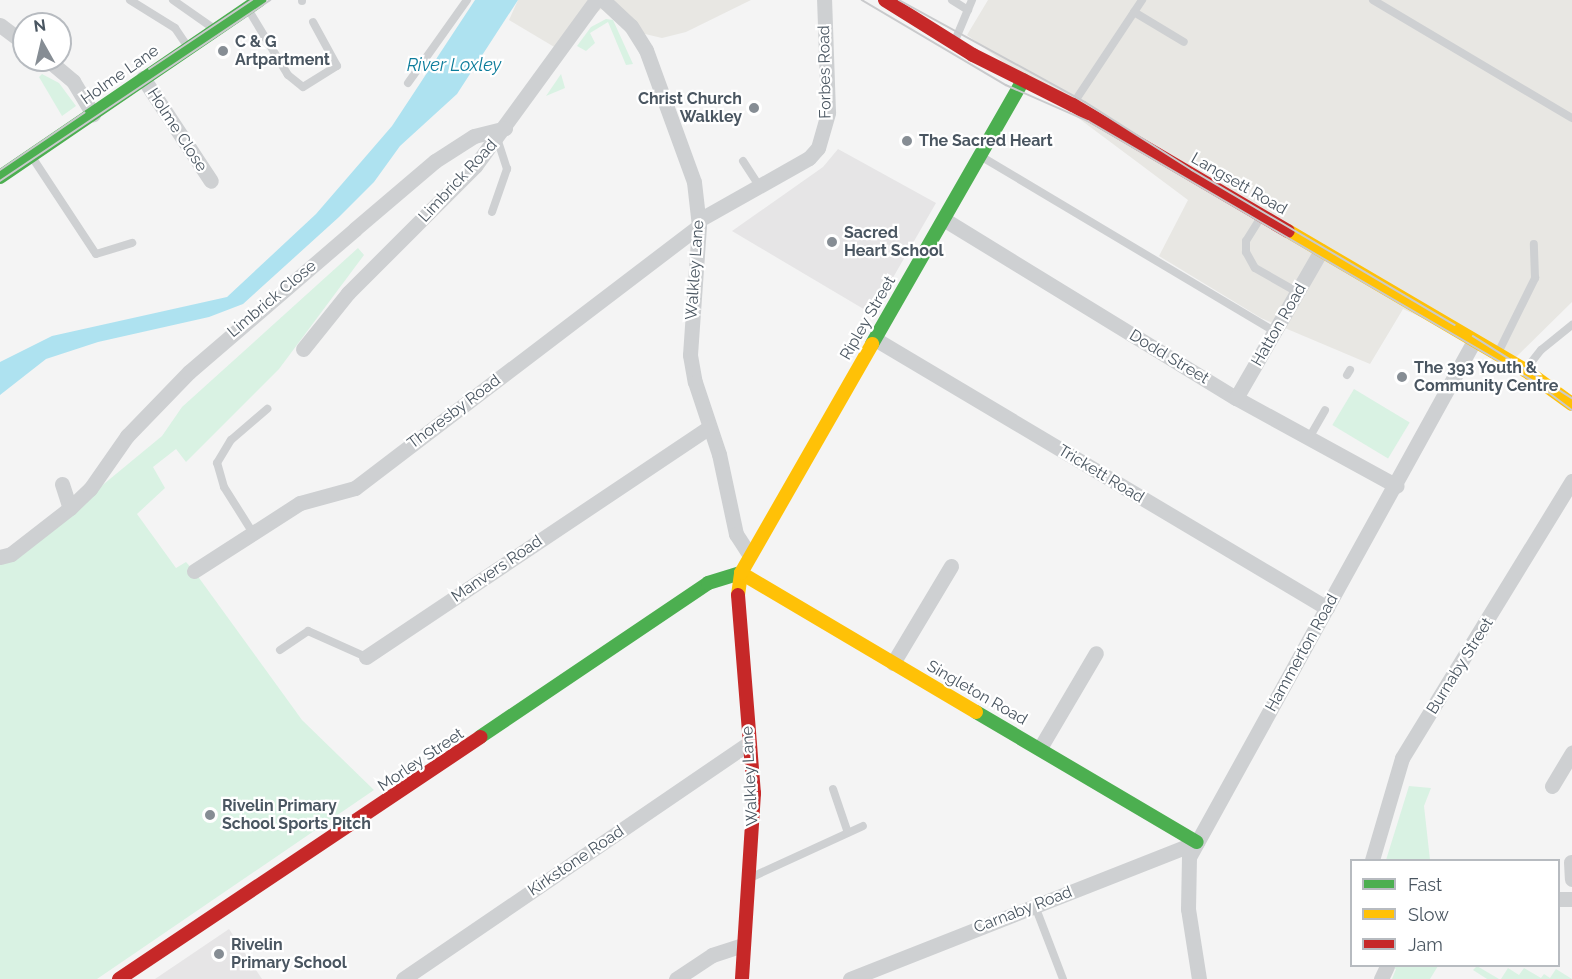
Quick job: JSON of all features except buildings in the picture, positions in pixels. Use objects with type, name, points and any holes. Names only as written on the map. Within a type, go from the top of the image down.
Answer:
[{"type":"street","name":"Holme Lane","points":[[0,177],[259,0]]},
{"type":"street","name":"Limbrick Road","points":[[303,349],[348,293],[434,209],[501,134],[597,0]]},
{"type":"street","name":"Walkley Lane","points":[[603,0],[631,26],[646,50],[694,182],[699,223],[690,355],[709,427],[719,454],[736,534],[749,555]]},
{"type":"street","name":"Forbes Road","points":[[699,223],[809,158],[824,135],[828,112],[824,0]]},
{"type":"street","name":"Langsett Road","points":[[885,0],[954,43],[1073,105],[1525,370],[1572,404]]},
{"type":"street","points":[[62,72],[73,81],[93,114]]},
{"type":"street","name":"Holme Close","points":[[143,78],[211,181]]},
{"type":"street","name":"Ripley Street","points":[[741,573],[749,555],[982,157],[1023,80]]},
{"type":"street","name":"Limbrick Close","points":[[0,557],[11,554],[70,508],[90,489],[127,436],[225,339],[435,161],[474,136],[501,134]]},
{"type":"street","name":"Dodd Street","points":[[945,220],[1236,398],[1397,486]]},
{"type":"street","name":"Thoresby Road","points":[[194,571],[300,503],[355,488],[699,223]]},
{"type":"street","name":"Hatton Road","points":[[1236,398],[1321,252]]},
{"type":"street","name":"Trickett Road","points":[[875,339],[1327,608]]},
{"type":"street","name":"Hammerton Road","points":[[1198,979],[1185,880],[1189,857],[1397,486],[1474,341]]},
{"type":"street","name":"Manvers Road","points":[[366,657],[709,427]]},
{"type":"street","name":"Burnaby Street","points":[[1373,859],[1402,758],[1572,481]]},
{"type":"street","points":[[62,484],[70,508]]},
{"type":"street","points":[[893,663],[951,566]]},
{"type":"street","name":"Walkley Lane","points":[[741,573],[738,595],[754,793],[742,945],[742,979]]},
{"type":"street","name":"Singleton Road","points":[[741,573],[782,595],[1197,842]]},
{"type":"street","name":"Morley Street","points":[[119,979],[708,583],[741,573]]},
{"type":"street","points":[[1040,748],[1096,653]]},
{"type":"street","name":"Kirkstone Road","points":[[402,979],[749,743]]},
{"type":"street","points":[[1552,786],[1572,753]]},
{"type":"street","name":"Carnaby Road","points":[[850,979],[1197,842]]},
{"type":"street","points":[[1571,862],[1572,879]]},
{"type":"street","points":[[676,979],[712,955],[742,945]]},
{"type":"lane","points":[[130,0],[175,28],[188,48]]},
{"type":"lane","points":[[173,0],[215,31]]},
{"type":"lane","points":[[408,83],[467,0]]},
{"type":"lane","points":[[952,0],[968,10]]},
{"type":"lane","points":[[954,43],[972,0]]},
{"type":"lane","points":[[1073,105],[1142,0]]},
{"type":"lane","points":[[1373,0],[1572,118]]},
{"type":"lane","points":[[247,8],[288,75],[303,87],[337,66],[313,22]]},
{"type":"lane","points":[[1134,12],[1184,42]]},
{"type":"lane","points":[[492,212],[507,169],[501,134]]},
{"type":"lane","points":[[31,155],[96,254],[132,243]]},
{"type":"lane","points":[[982,157],[1275,332]]},
{"type":"lane","points":[[743,160],[759,186]]},
{"type":"lane","points":[[1262,216],[1246,241],[1246,252],[1254,268],[1297,292]]},
{"type":"lane","points":[[1497,354],[1535,278],[1534,244]]},
{"type":"lane","points":[[1525,370],[1541,350],[1572,324]]},
{"type":"lane","points":[[253,533],[224,487],[217,463],[231,440],[267,409]]},
{"type":"lane","points":[[1309,438],[1325,410]]},
{"type":"lane","name":"Manvers Road","points":[[280,650],[308,632],[366,657]]},
{"type":"lane","points":[[832,789],[848,833]]},
{"type":"lane","points":[[748,879],[863,826]]},
{"type":"lane","points":[[1035,906],[1063,979]]},
{"type":"shaded area","points":[[518,0],[751,0],[686,32],[662,38],[645,34],[601,9],[556,48],[509,20]]},
{"type":"shaded area","points":[[988,0],[1572,0],[1572,302],[1514,359],[1403,309],[1370,364],[1261,318],[1159,256],[1188,200],[967,35]]},
{"type":"shaded area","name":"Sacred Heart School","points":[[838,149],[936,203],[872,314],[732,231],[823,167]]},
{"type":"shaded area","name":"Rivelin Primary School","points":[[229,929],[262,979],[155,979]]},
{"type":"green space","points":[[606,19],[613,20],[633,64],[626,65],[608,22],[590,33],[595,43],[586,51],[577,46],[591,27]]},
{"type":"green space","points":[[42,74],[59,83],[76,106],[62,116],[39,77]]},
{"type":"green space","points":[[561,74],[565,88],[546,96]]},
{"type":"green space","points":[[358,248],[364,255],[279,369],[186,462],[176,449],[153,467],[165,488],[137,514],[176,568],[186,562],[194,571],[302,720],[374,790],[97,979],[0,979],[0,563],[13,559],[162,436],[182,407]]},
{"type":"green space","points":[[1354,389],[1410,422],[1388,458],[1332,425]]},
{"type":"green space","points":[[1409,786],[1431,788],[1424,806],[1430,859],[1386,859]]},
{"type":"green space","points":[[1391,967],[1437,967],[1430,979],[1392,979],[1396,969]]},
{"type":"green space","points":[[1479,967],[1499,979],[1487,979],[1473,970]]},
{"type":"green space","points":[[1508,968],[1519,975],[1524,968],[1541,978],[1544,974],[1550,978],[1556,969],[1572,979],[1501,979]]},
{"type":"water","name":"River Loxley","points":[[475,0],[518,0],[457,94],[400,146],[374,182],[339,217],[243,304],[209,317],[98,342],[46,359],[0,395],[0,362],[52,336],[227,297],[316,214],[392,126]]},
{"type":"tram line","points":[[149,69],[252,0]]},
{"type":"tram line","points":[[0,181],[270,0]]},
{"type":"tram line","points":[[862,0],[1006,85],[1088,121],[1535,382],[1572,410]]},
{"type":"tram line","points":[[899,0],[1085,102],[1192,170],[1455,325]]},
{"type":"tram line","points":[[0,170],[84,113]]},
{"type":"tram line","points":[[1473,336],[1572,398]]},
{"type":"traffic: fast","points":[[0,177],[259,0]]},
{"type":"traffic: fast","points":[[872,344],[1023,80]]},
{"type":"traffic: fast","points":[[480,737],[708,583],[741,573]]},
{"type":"traffic: fast","points":[[976,712],[1197,842]]},
{"type":"traffic: slow","points":[[1288,231],[1525,370],[1572,404]]},
{"type":"traffic: slow","points":[[738,595],[741,573],[872,344]]},
{"type":"traffic: slow","points":[[741,573],[976,712]]},
{"type":"traffic: jam","points":[[885,0],[973,55],[1073,105],[1288,231]]},
{"type":"traffic: jam","points":[[738,595],[754,793],[742,979]]},
{"type":"traffic: jam","points":[[119,979],[480,737]]},
{"type":"place","name":"C & G Artpartment","points":[[223,51]]},
{"type":"place","name":"Christ Church Walkley","points":[[754,108]]},
{"type":"place","name":"The Sacred Heart","points":[[907,141]]},
{"type":"place","name":"Sacred Heart School","points":[[832,242]]},
{"type":"place","name":"The 393 Youth & Community Centre","points":[[1402,377]]},
{"type":"place","name":"Rivelin Primary School Sports Pitch","points":[[210,815]]},
{"type":"place","name":"Rivelin Primary School","points":[[219,954]]}]
